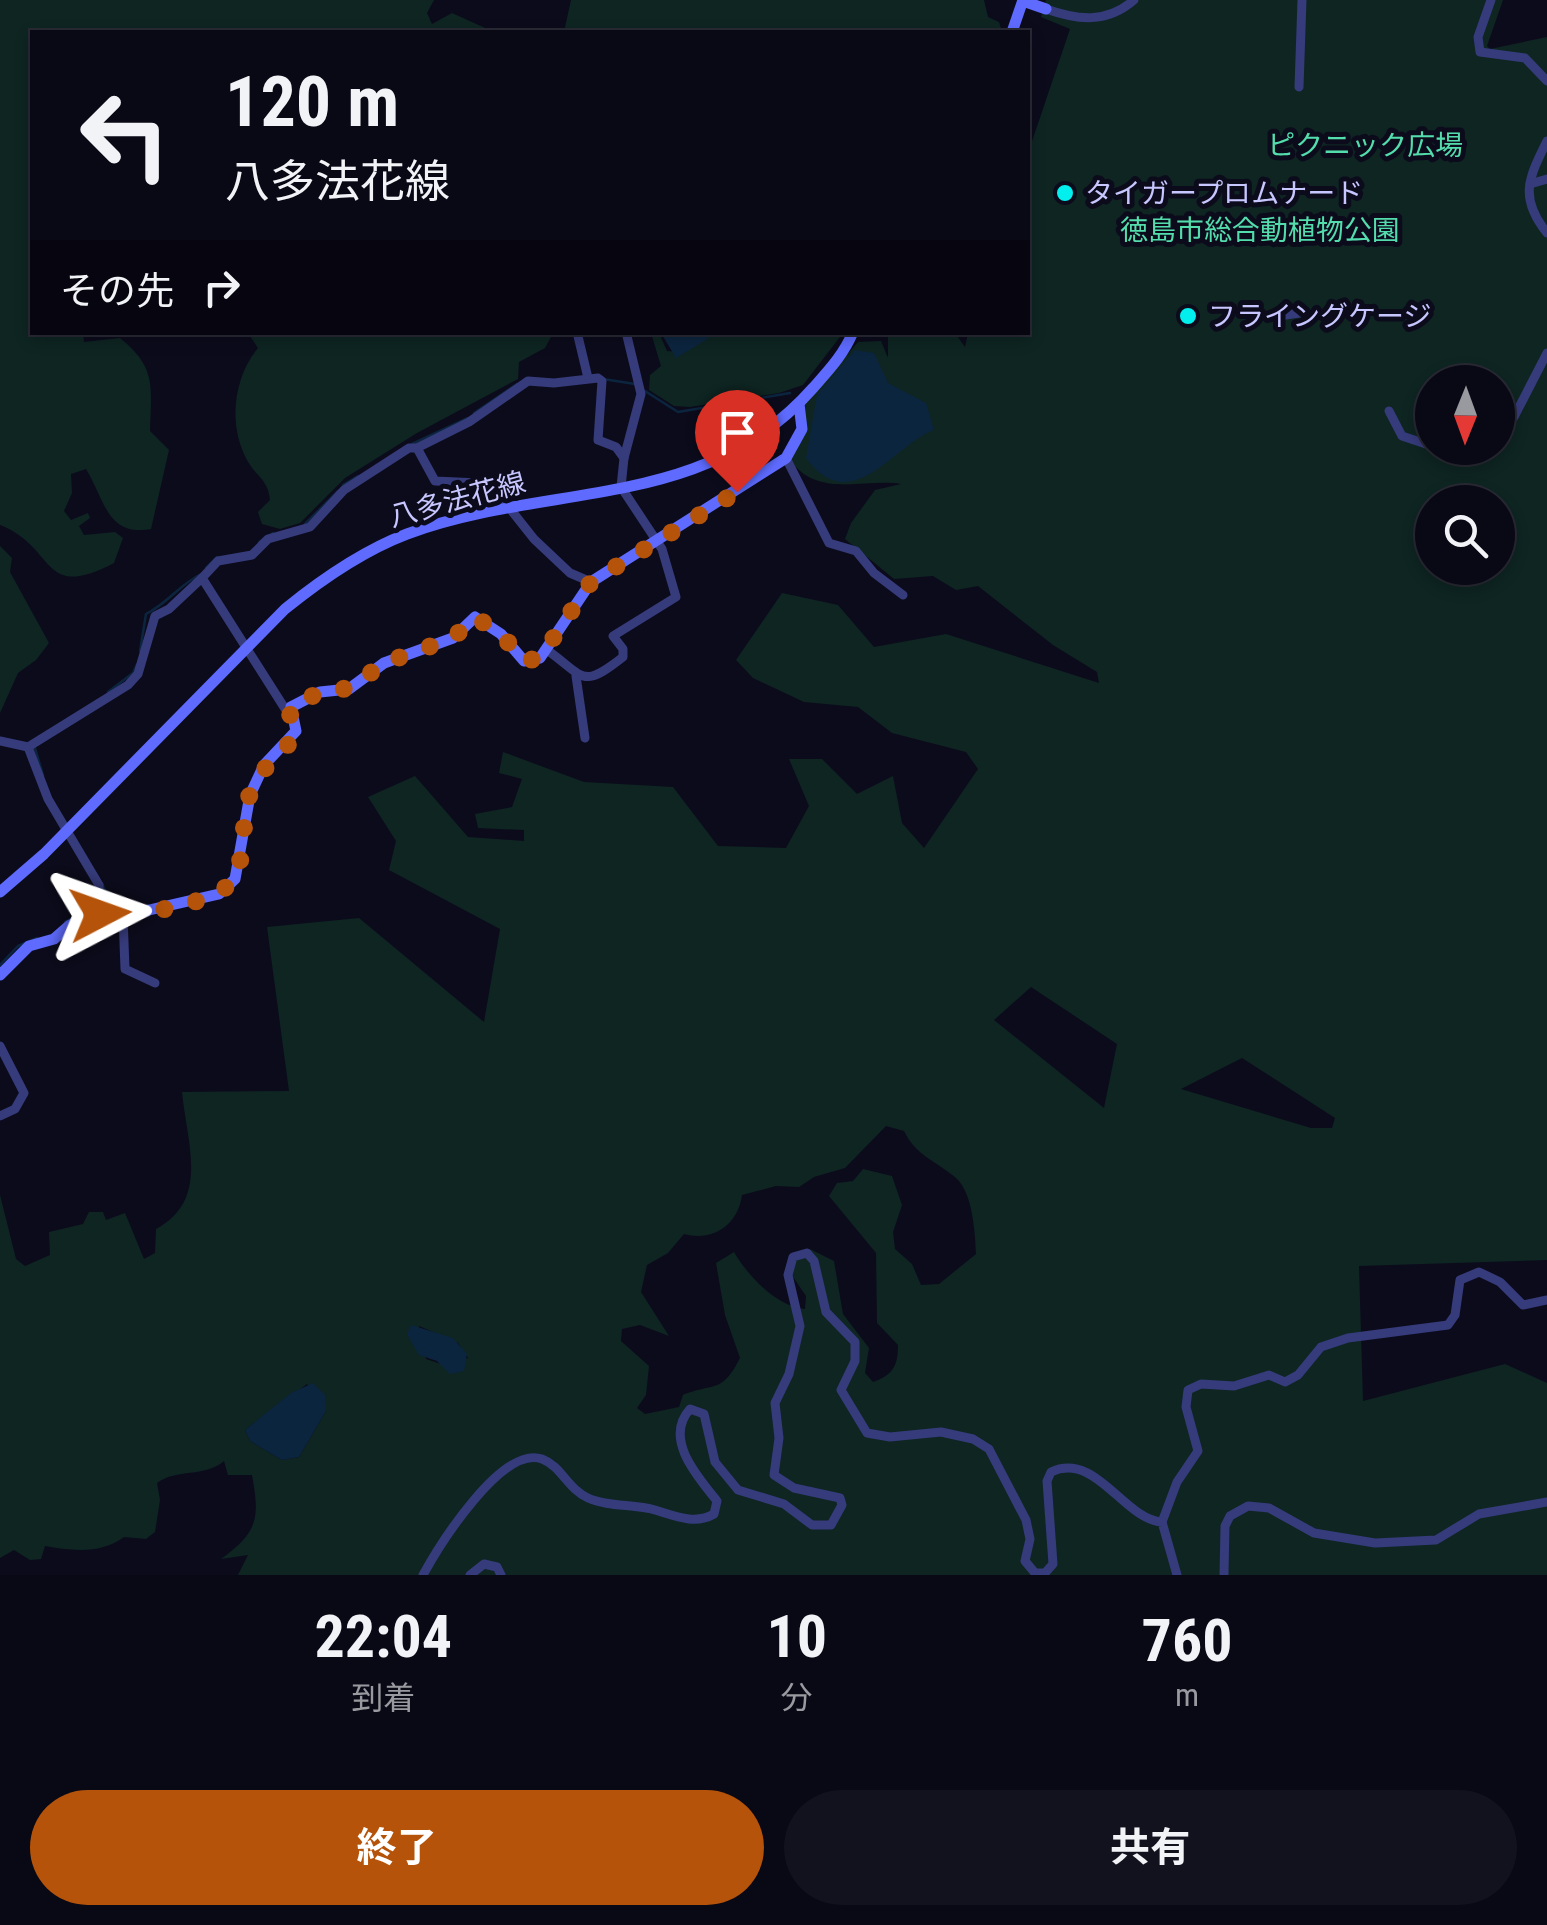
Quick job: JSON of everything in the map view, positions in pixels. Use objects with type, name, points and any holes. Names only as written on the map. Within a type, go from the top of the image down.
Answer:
[{"type":"main road","points":[[1013,30],[1023,0],[1046,9]]},
{"type":"main road","name":"八多法花線","points":[[0,892],[66,832],[245,648],[316,583],[406,534],[510,507],[620,487],[727,458],[771,430],[799,404],[852,335]]},
{"type":"main road","name":"八多法花線","points":[[786,458],[802,429],[799,404]]},
{"type":"main road","points":[[0,974],[29,946],[54,939],[70,924],[100,914],[122,916],[219,894],[236,879],[250,795],[264,765],[296,731],[290,708],[320,692],[350,688],[384,663],[453,638],[475,617],[501,634],[524,661],[540,658],[591,582],[786,458]]},
{"type":"street","points":[[1046,9],[1070,17],[1099,18],[1134,0]]},
{"type":"street","points":[[1300,87],[1302,0]]},
{"type":"street","points":[[1491,0],[1478,37],[1480,52],[1526,58],[1547,81]]},
{"type":"street","points":[[1547,142],[1530,184],[1529,207],[1547,233]]},
{"type":"street","points":[[1530,184],[1547,179]]},
{"type":"street","points":[[1272,317],[1306,312]]},
{"type":"street","points":[[578,335],[588,378]]},
{"type":"street","points":[[547,650],[576,676],[591,678],[608,671],[622,657],[613,636],[676,597],[658,541],[620,487],[641,394],[627,335]]},
{"type":"street","points":[[1515,415],[1547,354]]},
{"type":"street","points":[[0,741],[28,747],[128,685],[138,674],[155,616],[169,609],[218,560],[252,556],[268,539],[310,527],[344,490],[409,448],[417,448],[469,422],[493,401],[528,381],[554,384],[588,378],[602,382],[598,440],[616,447],[624,458]]},
{"type":"street","points":[[1389,410],[1402,436],[1415,440]]},
{"type":"street","points":[[417,448],[435,481],[479,483],[496,491],[544,548],[570,572],[591,582]]},
{"type":"street","points":[[786,458],[829,542],[856,551],[874,573],[903,595]]},
{"type":"street","points":[[202,578],[289,715]]},
{"type":"street","points":[[576,676],[586,738]]},
{"type":"street","points":[[28,747],[66,832],[100,884],[100,914]]},
{"type":"street","points":[[122,916],[125,969],[155,984]]},
{"type":"street","points":[[0,1046],[24,1092],[15,1109],[0,1116]]},
{"type":"street","points":[[423,1575],[444,1538],[502,1467],[522,1458],[553,1464],[574,1490],[592,1500],[645,1507],[682,1518],[714,1514],[717,1502],[695,1472],[681,1441],[681,1425],[690,1410],[704,1414],[715,1462],[738,1490],[784,1504],[812,1525],[831,1525],[842,1506],[840,1498],[794,1488],[773,1472],[779,1438],[775,1403],[789,1374],[800,1326],[788,1275],[793,1258],[800,1253],[814,1261],[826,1312],[854,1342],[855,1361],[842,1390],[867,1433],[890,1437],[940,1432],[973,1439],[989,1449],[1026,1520],[1030,1539],[1025,1561],[1031,1570],[1045,1572],[1053,1564],[1047,1487],[1054,1470],[1091,1476],[1144,1518],[1162,1522]]},
{"type":"street","points":[[1177,1575],[1162,1522],[1177,1482],[1198,1451],[1186,1407],[1188,1390],[1195,1385],[1234,1386],[1270,1376],[1285,1382],[1298,1375],[1321,1347],[1348,1338],[1443,1328],[1455,1315],[1460,1280],[1478,1272],[1500,1282],[1523,1305],[1547,1300]]},
{"type":"street","points":[[1224,1575],[1225,1526],[1230,1516],[1248,1506],[1269,1508],[1314,1532],[1375,1543],[1436,1540],[1479,1514],[1547,1502]]},
{"type":"street","points":[[470,1575],[484,1564],[497,1568],[501,1575]]},
{"type":"green space","points":[[0,0],[434,0],[427,13],[432,24],[452,13],[490,30],[30,30],[30,335],[83,335],[84,342],[120,338],[146,369],[151,390],[150,431],[169,450],[151,529],[136,530],[116,522],[86,469],[71,474],[72,493],[64,511],[71,520],[88,513],[90,518],[79,526],[84,535],[115,532],[123,538],[114,563],[73,577],[60,574],[18,535],[0,525]]},
{"type":"green space","points":[[571,0],[984,0],[988,17],[999,22],[1001,30],[564,30]]},
{"type":"green space","points":[[1046,0],[1503,0],[1487,46],[1490,49],[1547,37],[1547,1260],[1359,1266],[1363,1401],[1505,1364],[1547,1383],[1547,1575],[238,1575],[248,1555],[221,1559],[249,1532],[255,1514],[254,1490],[252,1475],[228,1475],[224,1461],[208,1470],[157,1483],[160,1500],[155,1532],[146,1539],[124,1537],[86,1550],[45,1546],[41,1559],[30,1560],[14,1550],[0,1558],[0,1195],[16,1259],[25,1266],[50,1255],[49,1232],[83,1224],[89,1212],[103,1212],[106,1220],[125,1213],[144,1259],[155,1253],[156,1229],[184,1203],[189,1187],[190,1151],[182,1092],[289,1091],[267,927],[359,918],[484,1022],[500,929],[389,870],[396,841],[368,797],[415,776],[468,837],[524,841],[524,830],[478,828],[475,814],[512,807],[522,779],[499,773],[503,752],[584,782],[673,787],[718,846],[786,848],[809,806],[789,759],[822,759],[857,794],[893,776],[902,823],[924,848],[978,769],[966,752],[892,733],[858,707],[804,702],[753,678],[736,660],[782,593],[838,605],[874,647],[946,634],[1099,683],[1097,672],[1053,645],[978,586],[956,590],[933,576],[894,579],[845,539],[851,523],[875,490],[901,484],[828,483],[801,472],[790,460],[805,424],[805,404],[858,342],[881,341],[888,358],[888,335],[956,335],[965,347],[968,335],[1030,335],[1030,147],[1070,29],[1041,17]],"holes":[[[1031,987],[1117,1044],[1104,1108],[994,1020]],[[1242,1058],[1335,1118],[1332,1128],[1311,1128],[1181,1089]],[[886,1126],[904,1131],[921,1153],[962,1185],[972,1214],[976,1254],[939,1284],[921,1285],[912,1264],[895,1249],[893,1232],[902,1205],[892,1176],[863,1169],[853,1181],[837,1183],[829,1196],[876,1253],[877,1323],[898,1345],[890,1373],[873,1382],[865,1373],[869,1348],[843,1314],[834,1261],[810,1249],[797,1252],[791,1274],[806,1296],[805,1309],[784,1302],[764,1288],[734,1252],[716,1263],[725,1315],[740,1358],[733,1370],[722,1383],[683,1395],[679,1407],[645,1414],[637,1408],[646,1395],[649,1366],[621,1341],[622,1329],[640,1325],[669,1336],[641,1292],[647,1265],[668,1253],[684,1234],[705,1236],[722,1229],[735,1215],[742,1195],[776,1186],[799,1187],[814,1177],[845,1168]],[[419,1326],[458,1343],[468,1358],[444,1365],[426,1359]],[[307,1384],[326,1411],[299,1457],[282,1460],[250,1441],[245,1430]]]},
{"type":"green space","points":[[249,335],[552,335],[545,348],[519,362],[518,379],[417,433],[345,478],[300,523],[280,529],[262,524],[258,512],[270,500],[269,493],[247,460],[237,432],[239,388],[258,348]]},
{"type":"green space","points":[[652,335],[660,335],[667,351],[681,352],[707,335],[841,335],[803,385],[779,393],[674,406],[649,390],[650,375],[661,366]]},
{"type":"green space","points":[[0,546],[12,558],[10,572],[49,643],[36,660],[18,673],[0,713]]},
{"type":"water","points":[[662,335],[714,335],[676,358]]},
{"type":"water","points":[[855,350],[874,353],[888,383],[926,403],[934,430],[872,472],[840,482],[823,475],[806,458],[817,395]]},
{"type":"water","points":[[411,1325],[453,1338],[467,1354],[464,1371],[450,1374],[437,1361],[419,1355],[407,1334]]},
{"type":"water","points":[[313,1383],[325,1395],[326,1411],[299,1457],[282,1460],[250,1441],[245,1430],[291,1393]]},
{"type":"waterway","points":[[603,379],[635,384]]},
{"type":"waterway","points":[[474,413],[517,384]]},
{"type":"waterway","points":[[645,391],[678,412],[790,393]]},
{"type":"waterway","points":[[412,444],[468,418]]},
{"type":"waterway","points":[[343,485],[358,476]]},
{"type":"waterway","points":[[305,524],[338,491]]},
{"type":"waterway","points":[[259,542],[273,533]]},
{"type":"waterway","points":[[206,568],[217,557]]},
{"type":"waterway","points":[[140,651],[146,614],[201,574]]},
{"type":"waterway","points":[[108,692],[133,673],[137,664]]},
{"type":"waterway","points":[[34,745],[43,775]]},
{"type":"waterway","points":[[102,883],[105,891]]},
{"type":"waterway","points":[[65,922],[86,912]]},
{"type":"waterway","points":[[0,965],[18,946],[37,938]]},
{"type":"place","name":"タイガープロムナード","points":[[1065,193]]},
{"type":"place","name":"フライングケージ","points":[[1188,316]]},
{"type":"route","points":[[100,914],[122,916],[200,900],[219,894],[236,879],[250,795],[264,765],[296,731],[290,708],[320,692],[350,688],[384,663],[453,638],[475,617],[483,618],[501,634],[524,661],[540,658],[591,582],[737,492]]},
{"type":"park label","name":"ピクニック広場","points":[[1365,145]]},
{"type":"park label","name":"徳島市総合動植物公園","points":[[1260,230]]}]
